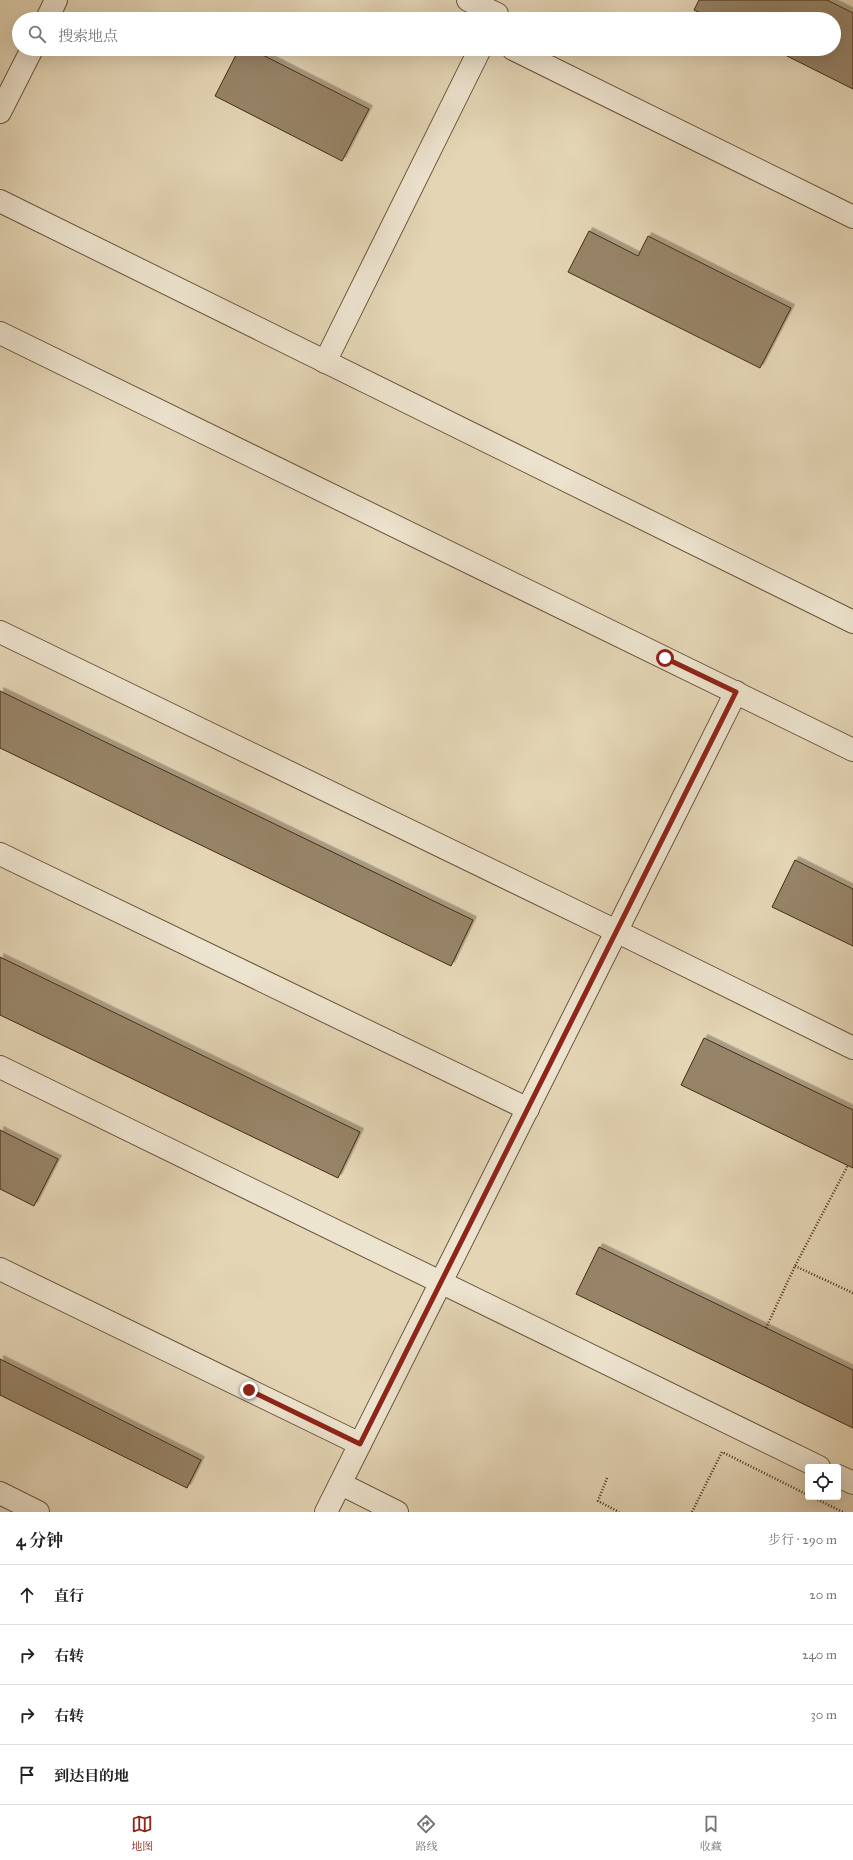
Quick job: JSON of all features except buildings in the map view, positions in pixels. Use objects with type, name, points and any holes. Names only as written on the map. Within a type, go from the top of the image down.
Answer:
[{"type":"street","points":[[50,12],[56,0]]},
{"type":"street","points":[[468,0],[498,11]]},
{"type":"street","points":[[0,112],[28,56]]},
{"type":"street","points":[[325,362],[477,56]]},
{"type":"street","points":[[527,56],[853,217]]},
{"type":"street","points":[[0,201],[853,622]]},
{"type":"street","points":[[0,334],[853,750]]},
{"type":"street","points":[[0,632],[616,931],[853,1048]]},
{"type":"street","points":[[326,1512],[736,692]]},
{"type":"street","points":[[0,854],[528,1109]]},
{"type":"street","points":[[0,1068],[814,1464]]},
{"type":"street","points":[[0,1269],[360,1444]]},
{"type":"street","points":[[841,1477],[853,1483]]},
{"type":"street","points":[[340,1484],[397,1512]]},
{"type":"street","points":[[0,1493],[38,1512]]},
{"type":"path","points":[[766,1328],[795,1266],[848,1165]]},
{"type":"path","points":[[795,1266],[853,1294]]},
{"type":"path","points":[[692,1512],[722,1452],[805,1494]]},
{"type":"path","points":[[607,1478],[598,1501],[619,1512]]},
{"type":"path","points":[[818,1500],[842,1512]]},
{"type":"route","points":[[249,1390],[360,1444],[736,692],[665,658]]}]
